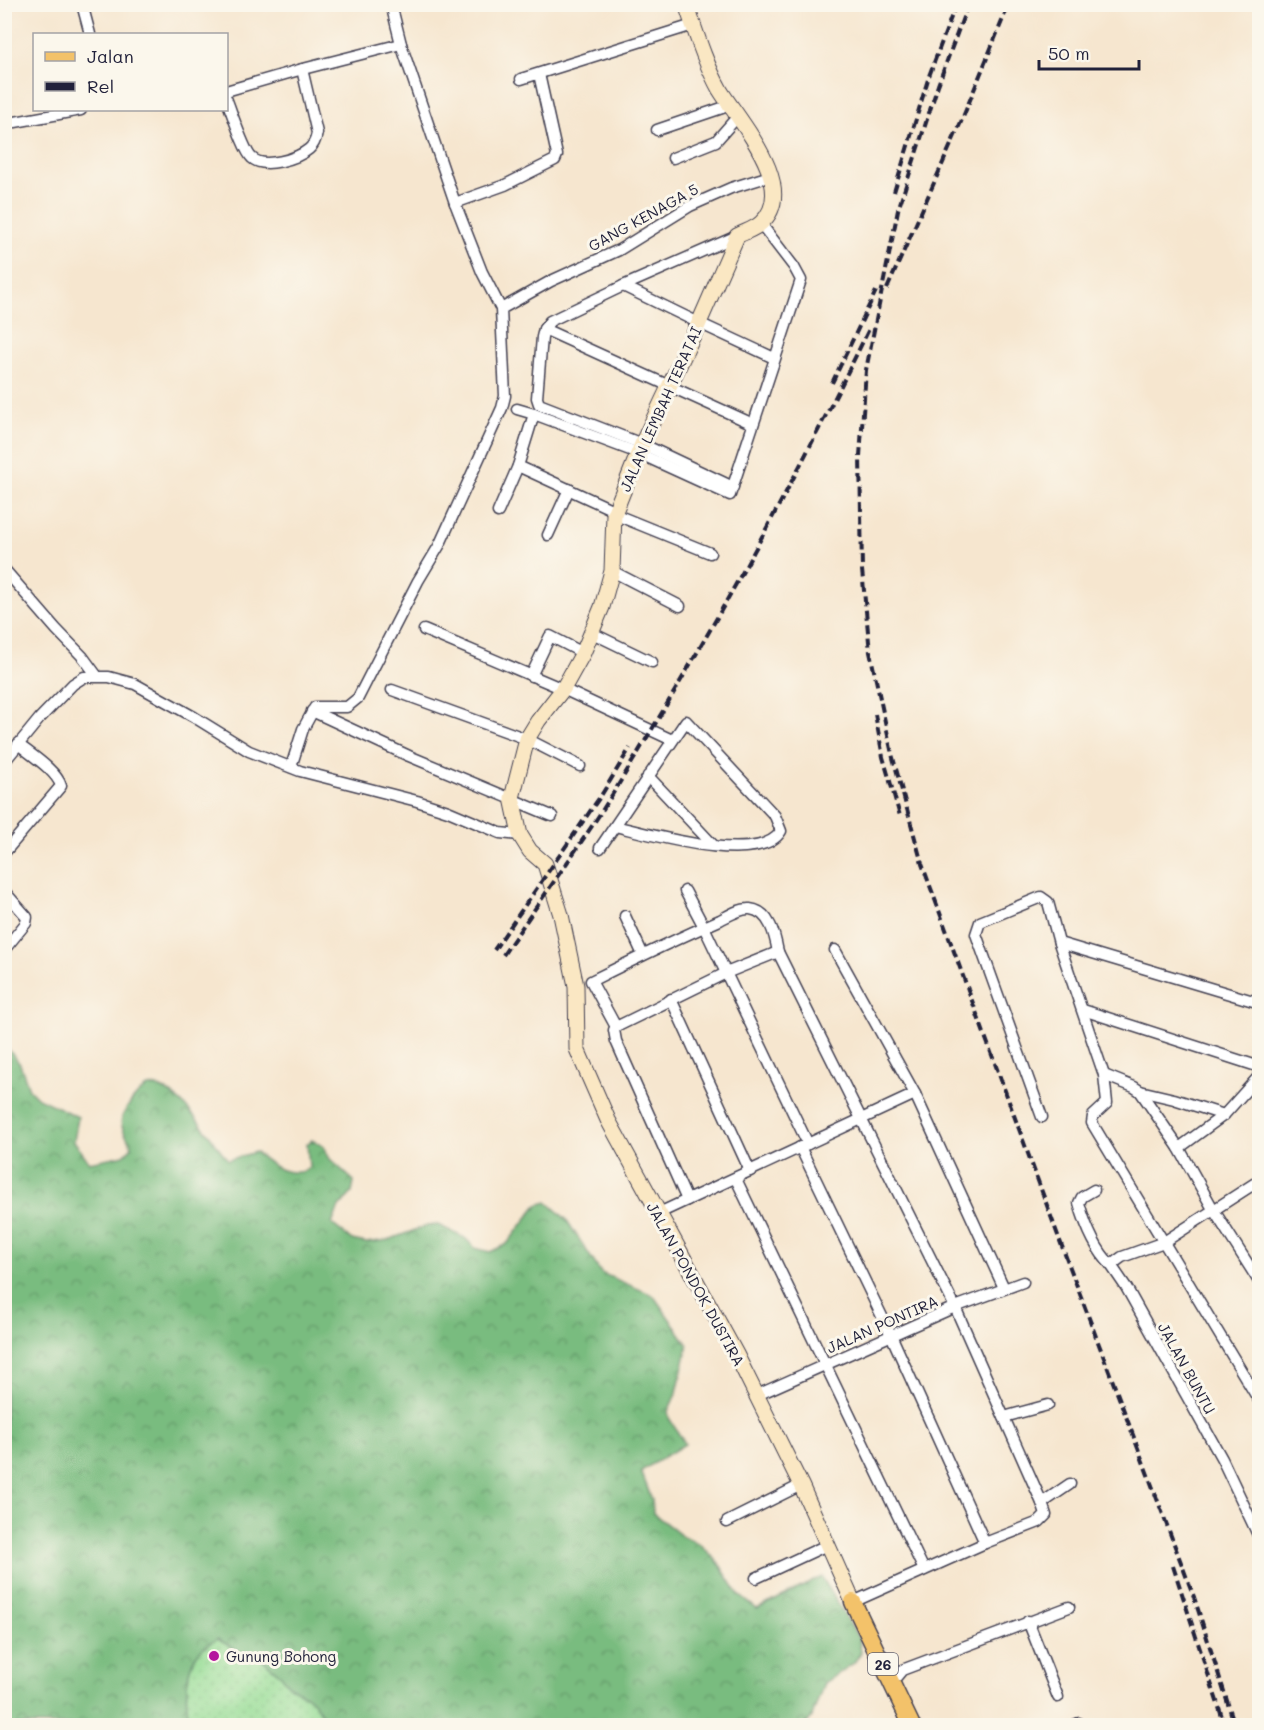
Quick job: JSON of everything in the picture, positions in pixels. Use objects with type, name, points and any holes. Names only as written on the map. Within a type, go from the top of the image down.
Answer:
[{"type":"main road","points":[[686,4],[717,82],[758,146],[774,187],[770,211],[761,224],[737,236]]},
{"type":"main road","name":"JALAN LEMBAH TERATAI","points":[[520,835],[512,798],[527,739],[563,689],[592,633],[612,571],[614,514],[640,449],[737,236]]},
{"type":"main road","name":"JALAN PONDOK DUSTIRA","points":[[520,835],[530,851],[545,864],[561,915],[576,986],[577,1049],[608,1120],[735,1354],[801,1485],[853,1602],[912,1725]]},
{"type":"street","points":[[82,4],[90,33]]},
{"type":"street","points":[[291,768],[303,729],[315,707],[347,707],[358,698],[454,514],[502,408],[505,396],[501,309],[454,203],[401,44],[391,4]]},
{"type":"street","points":[[521,79],[693,26]]},
{"type":"street","points":[[228,90],[401,44]]},
{"type":"street","points":[[228,104],[238,131],[252,158],[264,163],[288,160],[309,149],[317,133],[302,69]]},
{"type":"street","points":[[454,203],[505,185],[555,160],[556,155],[538,74]]},
{"type":"street","points":[[4,124],[76,111]]},
{"type":"street","points":[[657,130],[735,111]]},
{"type":"street","points":[[673,158],[716,141],[735,111]]},
{"type":"street","name":"GANG KENAGA 5","points":[[501,309],[551,281],[619,250],[690,207],[731,188],[770,176]]},
{"type":"street","points":[[737,236],[550,321],[544,329],[537,398],[539,404],[640,449],[730,495],[801,280],[794,267],[761,224]]},
{"type":"street","points":[[623,286],[774,358]]},
{"type":"street","points":[[544,329],[753,424]]},
{"type":"street","points":[[517,409],[640,449]]},
{"type":"street","points":[[498,512],[518,466],[534,414]]},
{"type":"street","points":[[518,466],[609,508],[614,514],[710,553]]},
{"type":"street","points":[[548,535],[568,489]]},
{"type":"street","points":[[4,569],[83,657],[97,676]]},
{"type":"street","points":[[612,571],[680,606]]},
{"type":"street","points":[[424,630],[563,689],[672,740]]},
{"type":"street","points":[[592,633],[652,662]]},
{"type":"street","points":[[531,676],[550,636],[583,653]]},
{"type":"street","points":[[4,762],[73,684],[84,677],[109,677],[135,684],[249,751],[291,768],[417,801],[448,811],[500,833],[520,835]]},
{"type":"street","points":[[392,690],[527,739],[580,766]]},
{"type":"street","points":[[312,711],[409,756],[552,816]]},
{"type":"street","points":[[600,848],[686,721],[736,773],[780,824],[782,831],[760,846],[737,849],[681,841],[615,826]]},
{"type":"street","points":[[4,854],[61,786],[53,773],[18,744]]},
{"type":"street","points":[[648,776],[714,846]]},
{"type":"street","points":[[4,891],[27,917],[26,923],[4,950]]},
{"type":"street","points":[[685,891],[726,973],[985,1543]]},
{"type":"street","points":[[1042,1117],[976,934],[980,922],[1041,897],[1047,902],[1104,1076],[1108,1101],[1106,1106],[1093,1116],[1092,1124],[1258,1397]]},
{"type":"street","points":[[616,1027],[591,981],[743,910],[752,909],[770,923],[778,952],[955,1307],[1042,1503],[1046,1515],[1042,1520],[853,1602]]},
{"type":"street","points":[[625,916],[643,955]]},
{"type":"street","points":[[1059,943],[1260,1003]]},
{"type":"street","points":[[835,950],[915,1094],[1004,1288]]},
{"type":"street","points":[[687,1200],[613,1033],[616,1027],[671,999],[778,952]]},
{"type":"street","points":[[671,999],[750,1171]]},
{"type":"street","points":[[1083,1010],[1260,1067]]},
{"type":"street","points":[[1179,1148],[1224,1115],[1260,1075]]},
{"type":"street","points":[[1104,1076],[1140,1091],[1179,1148],[1213,1209],[1260,1283]]},
{"type":"street","points":[[1140,1091],[1174,1098],[1224,1115]]},
{"type":"street","points":[[657,1214],[915,1094]]},
{"type":"street","points":[[736,1179],[924,1570]]},
{"type":"street","points":[[1111,1265],[1122,1257],[1164,1242],[1260,1180]]},
{"type":"street","name":"JALAN BUNTU","points":[[1094,1190],[1082,1197],[1079,1203],[1095,1244],[1126,1287],[1222,1459],[1260,1539]]},
{"type":"street","name":"JALAN PONTIRA","points":[[755,1396],[955,1307],[1023,1282]]},
{"type":"street","points":[[1004,1417],[1048,1405]]},
{"type":"street","points":[[1042,1503],[1070,1484]]},
{"type":"street","points":[[727,1522],[801,1485]]},
{"type":"street","points":[[756,1578],[827,1545]]},
{"type":"street","points":[[892,1682],[902,1670],[1070,1606]]},
{"type":"street","points":[[1028,1621],[1058,1697]]},
{"type":"green space","points":[[5,1045],[20,1064],[29,1089],[38,1098],[78,1117],[74,1141],[89,1162],[124,1155],[132,1147],[121,1120],[131,1102],[148,1087],[159,1088],[170,1093],[181,1102],[228,1160],[255,1152],[284,1171],[305,1171],[309,1167],[307,1144],[312,1140],[323,1146],[330,1159],[354,1181],[352,1193],[339,1207],[332,1224],[352,1240],[366,1243],[388,1240],[426,1226],[438,1225],[465,1238],[475,1248],[490,1252],[507,1244],[537,1205],[547,1202],[566,1219],[601,1273],[653,1295],[688,1345],[677,1392],[668,1411],[669,1418],[685,1444],[641,1471],[652,1500],[653,1513],[682,1536],[700,1544],[718,1562],[739,1595],[757,1609],[822,1577],[859,1639],[861,1652],[854,1663],[824,1683],[812,1717],[806,1725],[328,1725],[315,1703],[289,1686],[282,1676],[258,1656],[252,1653],[246,1655],[217,1639],[200,1651],[190,1668],[187,1709],[192,1725],[5,1725]]},
{"type":"green space","points":[[217,1639],[246,1655],[252,1653],[258,1656],[282,1676],[289,1686],[315,1703],[328,1725],[192,1725],[187,1709],[190,1668],[200,1651]]},
{"type":"railway","points":[[894,192],[929,76],[956,4]]},
{"type":"railway","points":[[968,4],[938,85],[898,210],[866,370],[860,456],[862,570],[870,652],[892,754],[922,864],[1194,1597],[1235,1726]]},
{"type":"railway","points":[[887,289],[961,122],[1009,4]]},
{"type":"railway","points":[[832,383],[876,291]]},
{"type":"railway","points":[[503,955],[599,815],[681,680],[779,505],[870,327]]},
{"type":"railway","points":[[875,714],[883,757],[900,816]]},
{"type":"railway","points":[[494,950],[602,794],[630,748]]},
{"type":"railway","points":[[1173,1566],[1225,1726]]},
{"type":"place","name":"Gunung Bohong","points":[[214,1656]]}]
